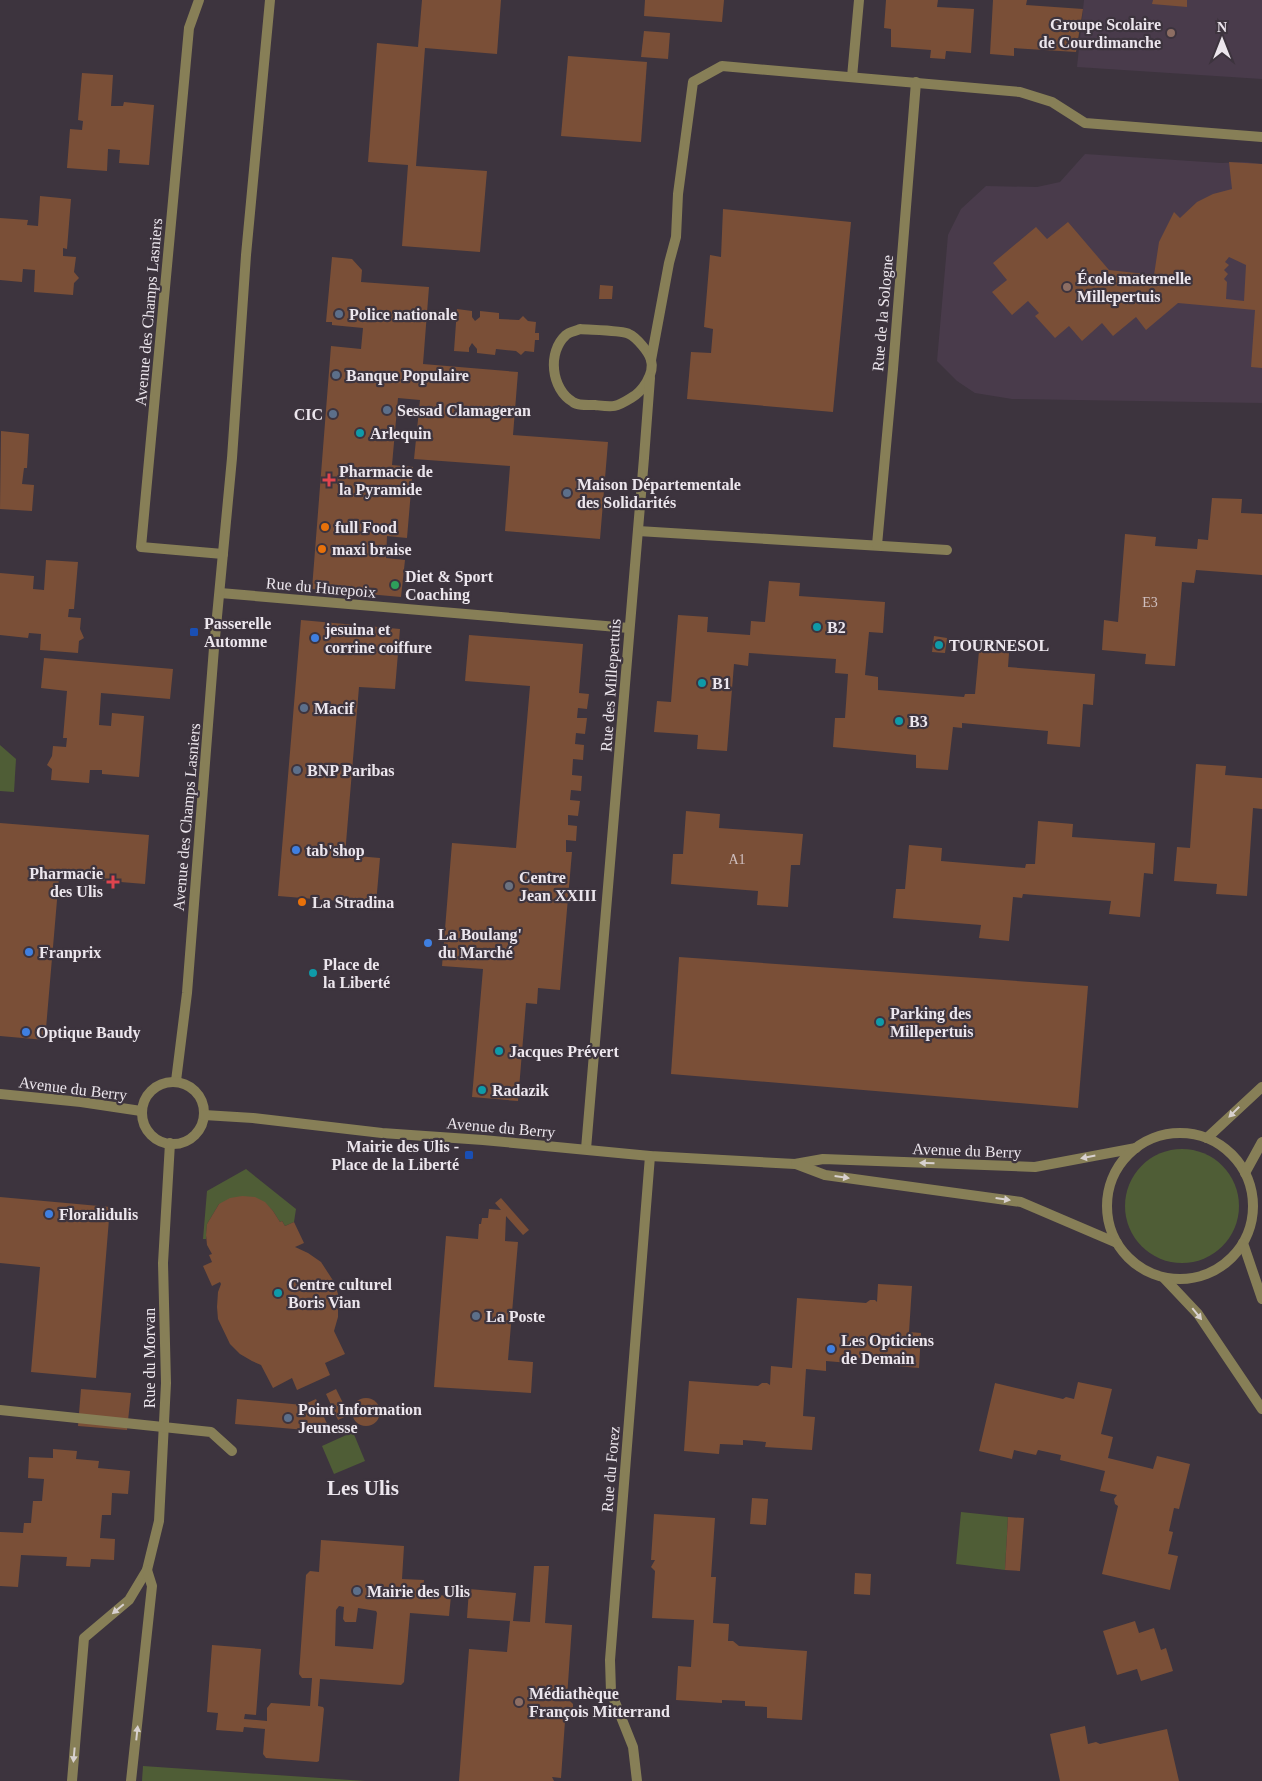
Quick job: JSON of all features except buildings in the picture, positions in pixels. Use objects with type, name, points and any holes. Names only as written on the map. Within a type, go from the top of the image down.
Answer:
[{"type":"street","name":"Avenue des Champs Lasniers","points":[[199,0],[189,28],[141,547],[223,554]]},
{"type":"street","name":"Avenue des Champs Lasniers","points":[[176,1081],[187,993],[214,648],[232,458],[246,255],[270,0]]},
{"type":"street","points":[[852,77],[859,0]]},
{"type":"street","points":[[651,360],[641,344],[629,333],[580,329],[566,335],[557,347],[554,356],[554,371],[556,382],[564,395],[574,404],[616,407],[636,395],[650,378],[651,360],[669,263],[676,237],[678,194],[693,82],[722,66],[1020,92],[1052,102],[1085,123],[1262,137]]},
{"type":"street","name":"Rue de la Sologne","points":[[877,545],[916,82]]},
{"type":"street","name":"Rue des Millepertuis","points":[[586,1149],[650,378]]},
{"type":"street","points":[[638,531],[947,550]]},
{"type":"street","name":"Rue du Hurepoix","points":[[220,593],[629,628]]},
{"type":"street","points":[[176,1081],[186,1084],[198,1094],[202,1100],[204,1115],[199,1130],[194,1136],[180,1143],[161,1142],[146,1129],[142,1111],[144,1102],[149,1093],[157,1086],[166,1082],[176,1081]]},
{"type":"street","points":[[1207,1138],[1262,1087]]},
{"type":"street","name":"Avenue du Berry","points":[[0,1094],[81,1102],[142,1111]]},
{"type":"street","name":"Avenue du Berry","points":[[204,1115],[253,1118],[382,1133],[586,1149],[650,1156],[795,1164],[824,1159],[1035,1167],[1136,1148]]},
{"type":"street","points":[[1173,1134],[1190,1134],[1207,1138],[1222,1146],[1236,1159],[1246,1174],[1252,1190],[1251,1226],[1243,1243],[1229,1261],[1209,1273],[1187,1279],[1164,1278],[1150,1273],[1126,1255],[1117,1243],[1109,1224],[1107,1202],[1111,1182],[1121,1163],[1136,1148],[1153,1138],[1173,1134]]},
{"type":"street","points":[[1246,1174],[1262,1142]]},
{"type":"street","name":"Rue du Morvan","points":[[72,1781],[84,1638],[129,1600],[147,1570],[158,1521],[166,1383],[163,1263],[170,1143]]},
{"type":"street","name":"Rue du Forez","points":[[637,1781],[633,1747],[611,1692],[610,1660],[650,1156]]},
{"type":"street","name":"Avenue du Berry","points":[[795,1164],[825,1175],[1021,1202],[1117,1243]]},
{"type":"street","points":[[1243,1243],[1262,1298]]},
{"type":"street","points":[[1164,1278],[1198,1314],[1262,1409]]},
{"type":"street","points":[[0,1410],[211,1432],[232,1451]]},
{"type":"street","name":"Rue du Morvan","points":[[132,1781],[152,1586],[147,1570]]},
{"type":"shaded area","name":"Groupe Scolaire de Courdimanche","points":[[1084,0],[1262,0],[1262,79],[1077,67]]},
{"type":"shaded area","points":[[1085,154],[1262,164],[1262,403],[1012,399],[975,393],[957,381],[937,361],[948,235],[961,209],[986,186],[1037,187],[1060,182]]},
{"type":"green space","points":[[0,745],[16,759],[14,792],[0,791]]},
{"type":"green space","points":[[1182,1149],[1204,1153],[1222,1166],[1235,1184],[1239,1206],[1235,1228],[1222,1246],[1204,1259],[1182,1263],[1160,1259],[1142,1246],[1129,1228],[1125,1206],[1129,1184],[1142,1166],[1160,1153]]},
{"type":"green space","points":[[246,1169],[296,1209],[294,1222],[285,1226],[264,1202],[219,1204],[207,1224],[206,1239],[203,1239],[207,1191]]},
{"type":"green space","points":[[353,1432],[365,1461],[334,1474],[322,1446]]},
{"type":"green space","points":[[961,1512],[1008,1517],[1005,1570],[956,1564]]},
{"type":"green space","points":[[143,1766],[365,1781],[142,1781]]},
{"type":"place","name":"Groupe Scolaire de Courdimanche","points":[[1171,33]]},
{"type":"place","name":"École maternelle Millepertuis","points":[[1067,287]]},
{"type":"place","name":"Police nationale","points":[[339,314]]},
{"type":"place","name":"Banque Populaire","points":[[336,375]]},
{"type":"place","name":"Sessad Clamageran","points":[[387,410]]},
{"type":"place","name":"CIC","points":[[333,414]]},
{"type":"place","name":"Arlequin","points":[[360,433]]},
{"type":"place","name":"Pharmacie de la Pyramide","points":[[329,480]]},
{"type":"place","name":"Maison Départementale des Solidarités","points":[[567,493]]},
{"type":"place","name":"full Food","points":[[325,527]]},
{"type":"place","name":"maxi braise","points":[[322,549]]},
{"type":"place","name":"Diet & Sport Coaching","points":[[395,585]]},
{"type":"place","name":"B2","points":[[817,627]]},
{"type":"place","name":"Passerelle Automne","points":[[194,632]]},
{"type":"place","name":"jesuina et corrine coiffure","points":[[315,638]]},
{"type":"place","name":"TOURNESOL","points":[[939,645]]},
{"type":"place","name":"B1","points":[[702,683]]},
{"type":"place","name":"Macif","points":[[304,708]]},
{"type":"place","name":"B3","points":[[899,721]]},
{"type":"place","name":"BNP Paribas","points":[[297,770]]},
{"type":"place","name":"tab'shop","points":[[296,850]]},
{"type":"place","name":"Pharmacie des Ulis","points":[[113,882]]},
{"type":"place","name":"Centre Jean XXIII","points":[[509,886]]},
{"type":"place","name":"La Stradina","points":[[302,902]]},
{"type":"place","name":"La Boulang' du Marché","points":[[428,943]]},
{"type":"place","name":"Franprix","points":[[29,952]]},
{"type":"place","name":"Place de la Liberté","points":[[313,973]]},
{"type":"place","name":"Parking des Millepertuis","points":[[880,1022]]},
{"type":"place","name":"Optique Baudy","points":[[26,1032]]},
{"type":"place","name":"Jacques Prévert","points":[[499,1051]]},
{"type":"place","name":"Radazik","points":[[482,1090]]},
{"type":"place","name":"Mairie des Ulis - Place de la Liberté","points":[[469,1155]]},
{"type":"place","name":"Floralidulis","points":[[49,1214]]},
{"type":"place","name":"Centre culturel Boris Vian","points":[[278,1293]]},
{"type":"place","name":"La Poste","points":[[476,1316]]},
{"type":"place","name":"Les Opticiens de Demain","points":[[831,1349]]},
{"type":"place","name":"Point Information Jeunesse","points":[[288,1418]]},
{"type":"place","name":"Mairie des Ulis","points":[[357,1591]]},
{"type":"place","name":"Médiathèque François Mitterrand","points":[[519,1702]]},
{"type":"district","name":"Les Ulis","points":[[363,1488]]}]
